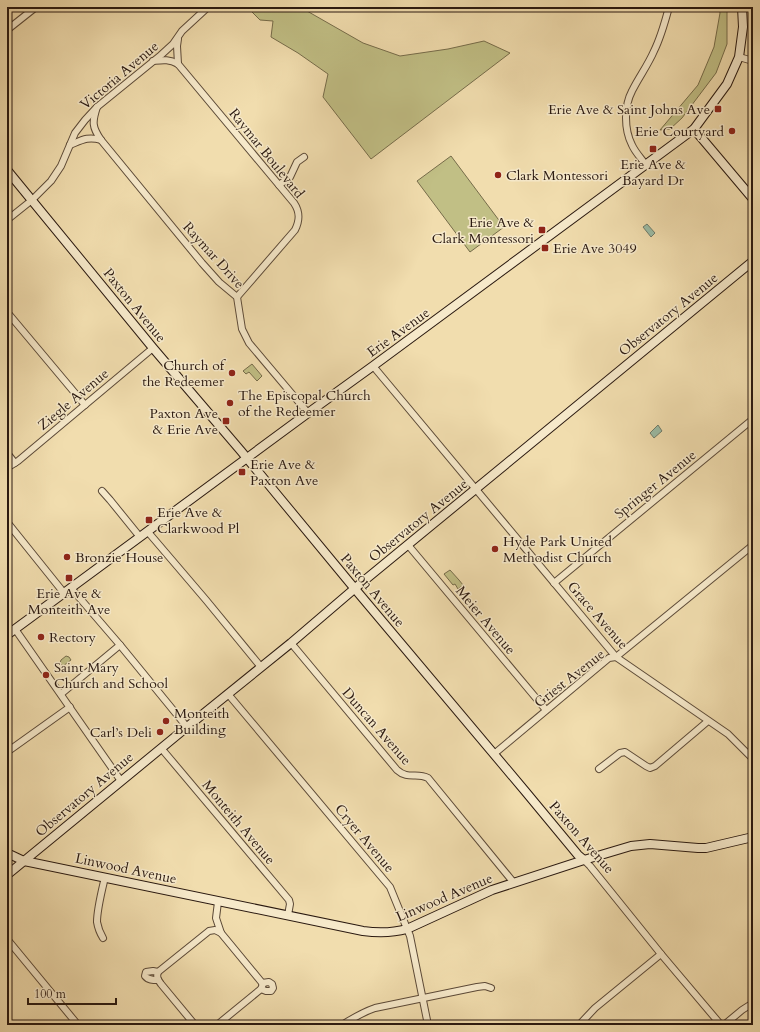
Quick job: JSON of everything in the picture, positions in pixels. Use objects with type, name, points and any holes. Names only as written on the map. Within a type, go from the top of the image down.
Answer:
[{"type":"street","points":[[7,30],[36,7]]},
{"type":"street","name":"Victoria Avenue","points":[[7,220],[32,200],[51,181],[61,166],[75,133],[97,107],[173,44],[182,31],[208,7]]},
{"type":"street","points":[[646,165],[632,144],[629,136],[626,120],[628,103],[631,92],[654,51],[664,26],[669,7]]},
{"type":"street","name":"Erie Avenue","points":[[7,635],[694,129],[726,84],[740,57],[743,33],[742,7]]},
{"type":"street","points":[[153,62],[164,60],[172,61],[178,64],[178,38]]},
{"type":"street","points":[[740,57],[753,61]]},
{"type":"street","name":"Raymar Boulevard","points":[[178,64],[297,208],[299,219],[295,230],[237,296]]},
{"type":"street","name":"Raymar Drive","points":[[97,107],[93,118],[96,133],[202,263],[219,282],[237,296],[242,330],[249,343],[308,413]]},
{"type":"street","points":[[694,129],[753,199]]},
{"type":"street","points":[[70,145],[84,139],[93,138],[101,140]]},
{"type":"street","points":[[279,185],[290,177],[296,162],[304,157]]},
{"type":"street","name":"Paxton Avenue","points":[[7,170],[354,589],[578,855],[590,866],[721,1025]]},
{"type":"street","name":"Observatory Avenue","points":[[7,875],[291,643],[354,589],[753,261]]},
{"type":"street","points":[[7,312],[85,405]]},
{"type":"street","name":"Ziegle Avenue","points":[[7,468],[15,463],[153,348]]},
{"type":"street","name":"Grace Avenue","points":[[373,366],[616,657],[728,734],[753,759]]},
{"type":"street","name":"Springer Avenue","points":[[554,583],[753,419]]},
{"type":"street","points":[[7,454],[15,463]]},
{"type":"street","points":[[102,491],[140,537]]},
{"type":"street","points":[[7,522],[120,645],[187,727]]},
{"type":"street","points":[[148,532],[206,600],[260,667]]},
{"type":"street","name":"Meier Avenue","points":[[408,545],[546,710]]},
{"type":"street","name":"Griest Avenue","points":[[494,754],[609,658],[616,657],[753,545]]},
{"type":"street","points":[[15,629],[121,781]]},
{"type":"street","name":"Duncan Avenue","points":[[291,643],[397,770],[405,776],[420,775],[428,778],[514,883]]},
{"type":"street","points":[[61,694],[120,645]]},
{"type":"street","name":"Cryer Avenue","points":[[228,694],[390,887],[410,936],[428,1025]]},
{"type":"street","points":[[7,752],[70,707]]},
{"type":"street","points":[[599,769],[620,753],[624,752],[650,768],[655,766],[708,721]]},
{"type":"street","name":"Monteith Avenue","points":[[161,748],[289,900],[290,904],[288,915]]},
{"type":"street","name":"Linwood Avenue","points":[[7,853],[24,861],[218,902],[373,932],[393,932],[407,929],[492,890],[584,860],[639,845],[650,844],[706,848],[753,837]]},
{"type":"street","points":[[103,938],[97,924],[105,877]]},
{"type":"street","points":[[158,980],[146,978],[146,972],[158,972],[209,931],[216,918],[218,902]]},
{"type":"street","points":[[216,918],[221,933],[262,986],[217,1025]]},
{"type":"street","points":[[209,931],[215,930],[221,933]]},
{"type":"street","points":[[7,939],[78,1025]]},
{"type":"street","points":[[579,1025],[595,1008],[661,954]]},
{"type":"street","points":[[158,972],[158,980],[195,1025]]},
{"type":"street","points":[[342,1025],[375,1008],[477,987],[486,986],[491,988]]},
{"type":"street","points":[[724,1025],[753,1003]]},
{"type":"shaded area","points":[[247,7],[300,7],[363,43],[400,56],[448,49],[484,41],[510,53],[371,159],[323,97],[328,74],[298,53],[271,37],[273,21],[260,20]]},
{"type":"shaded area","points":[[719,7],[727,7],[727,44],[716,73],[682,118],[670,129],[660,130],[698,85],[714,47],[720,13]]},
{"type":"shaded area","points":[[451,156],[504,227],[470,252],[417,181]]},
{"type":"shaded area","points":[[647,224],[655,233],[651,237],[643,227]]},
{"type":"shaded area","points":[[252,364],[262,376],[257,381],[249,372],[246,374],[243,371]]},
{"type":"shaded area","points":[[658,425],[662,431],[654,438],[650,433]]},
{"type":"shaded area","points":[[450,570],[463,585],[458,589],[455,584],[453,585],[444,574]]},
{"type":"shaded area","points":[[66,656],[71,660],[63,666],[60,663]]},
{"type":"place","name":"Erie Ave & Saint Johns Ave","points":[[718,109]]},
{"type":"place","name":"Erie Courtyard","points":[[732,131]]},
{"type":"place","name":"Erie Ave & Bayard Dr","points":[[653,149]]},
{"type":"place","name":"Clark Montessori","points":[[498,175]]},
{"type":"place","name":"Erie Ave & Clark Montessori","points":[[542,230]]},
{"type":"place","name":"Erie Ave 3049","points":[[545,248]]},
{"type":"place","name":"Church of the Redeemer","points":[[232,373]]},
{"type":"place","name":"The Episcopal Church of the Redeemer","points":[[230,403]]},
{"type":"place","name":"Paxton Ave & Erie Ave","points":[[226,421]]},
{"type":"place","name":"Erie Ave & Paxton Ave","points":[[242,472]]},
{"type":"place","name":"Erie Ave & Clarkwood Pl","points":[[149,520]]},
{"type":"place","name":"Hyde Park United Methodist Church","points":[[495,549]]},
{"type":"place","name":"Bronzie House","points":[[67,557]]},
{"type":"place","name":"Erie Ave & Monteith Ave","points":[[69,578]]},
{"type":"place","name":"Rectory","points":[[41,637]]},
{"type":"place","name":"Saint Mary Church and School","points":[[46,675]]},
{"type":"place","name":"Monteith Building","points":[[166,721]]},
{"type":"place","name":"Carl’s Deli","points":[[160,732]]}]
